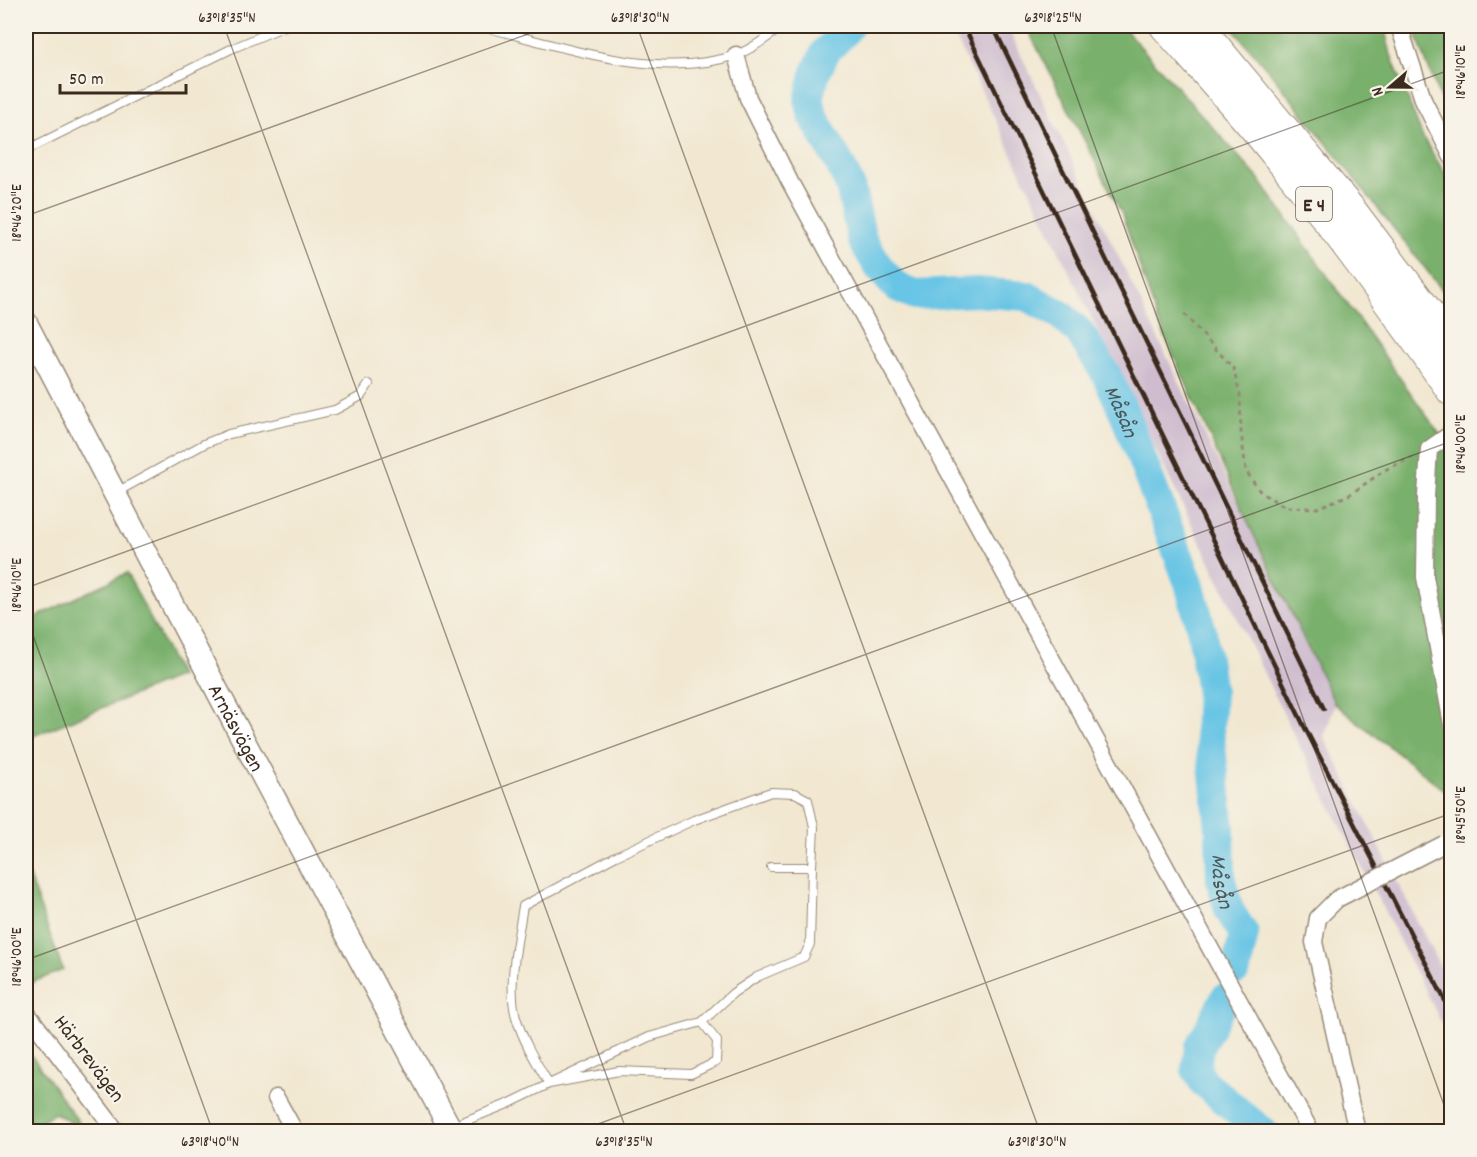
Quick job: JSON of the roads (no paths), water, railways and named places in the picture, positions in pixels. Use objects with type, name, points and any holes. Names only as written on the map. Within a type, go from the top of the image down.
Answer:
[{"type":"highway","name":"E 4","points":[[1165,26],[1252,125],[1388,300],[1452,391]]},
{"type":"highway","name":"E 4","points":[[1198,26],[1351,210],[1452,344]]},
{"type":"street","points":[[1399,26],[1424,102],[1452,157]]},
{"type":"street","points":[[736,55],[748,98],[790,182],[1311,1131]]},
{"type":"street","name":"Arnäsvägen","points":[[26,323],[225,706],[451,1129]]},
{"type":"street","points":[[1452,433],[1429,449],[1425,577],[1452,724]]},
{"type":"street","points":[[1357,1131],[1314,942],[1318,918],[1338,899],[1448,841]]},
{"type":"street","name":"Härbrevägen","points":[[26,1012],[117,1131]]},
{"type":"street","points":[[276,1098],[295,1131]]},
{"type":"lane","points":[[26,150],[231,49],[285,26]]},
{"type":"lane","points":[[480,26],[609,58],[661,64],[700,63],[736,55],[783,26]]},
{"type":"lane","points":[[115,493],[204,444],[229,434],[335,410],[361,396],[369,384]]},
{"type":"lane","points":[[451,1129],[510,1103],[649,1037],[702,1022],[733,993],[757,976],[804,957],[810,944],[814,827],[808,800],[795,793],[771,792],[694,820],[616,856],[523,906],[513,972],[515,1015],[529,1050],[549,1084]]},
{"type":"lane","points":[[771,867],[812,867]]},
{"type":"lane","points":[[549,1084],[618,1071],[690,1074],[716,1062],[717,1041],[702,1022]]},
{"type":"waterway","name":"Måsån","points":[[849,26],[826,51],[815,74],[809,100],[813,116],[850,186],[862,239],[878,266],[895,286],[915,295],[976,292],[1027,296],[1061,315],[1080,333],[1107,376],[1125,415],[1189,583],[1202,632],[1211,693],[1209,730],[1220,828],[1221,881],[1229,910],[1244,934],[1236,970]]},
{"type":"waterway","name":"Måsån","points":[[1225,998],[1199,1048],[1196,1069],[1204,1083],[1263,1132]]},
{"type":"railway","points":[[964,26],[1304,726],[1452,1014]]},
{"type":"railway","points":[[993,26],[1324,709]]}]
